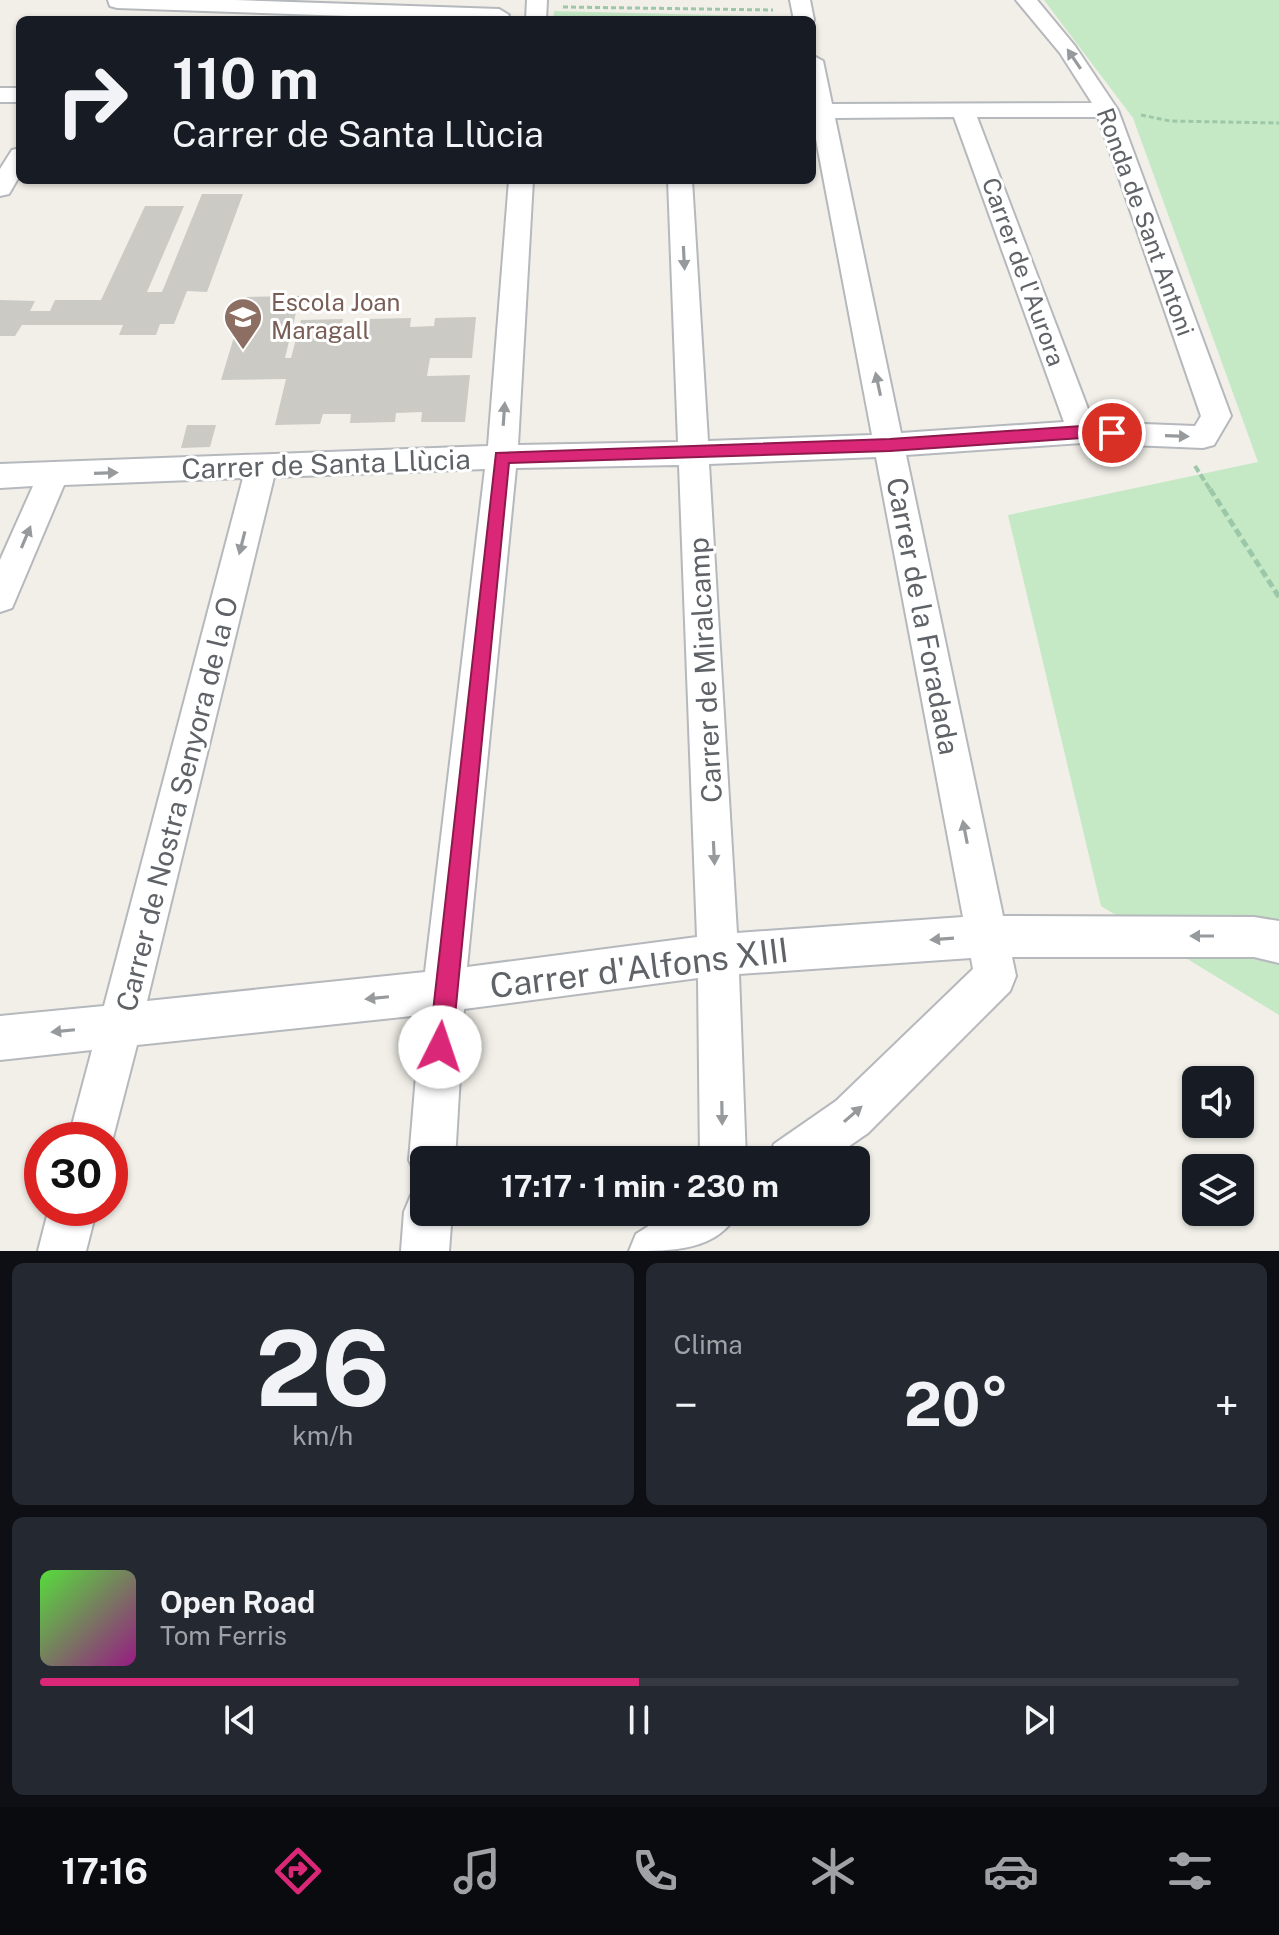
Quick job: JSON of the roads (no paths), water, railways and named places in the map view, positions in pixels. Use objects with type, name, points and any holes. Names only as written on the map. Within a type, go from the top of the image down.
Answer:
[{"type":"street","name":"Ronda de Sant Antoni","points":[[1026,0],[1068,50],[1107,110],[1216,416]]},
{"type":"street","points":[[118,1],[499,15]]},
{"type":"street","points":[[817,111],[964,113],[1107,110]]},
{"type":"street","name":"Carrer de la Foradada","points":[[810,1146],[852,1117],[995,976],[890,445],[817,111]]},
{"type":"street","name":"Carrer de l'Aurora","points":[[964,113],[1082,432]]},
{"type":"street","points":[[0,189],[16,162]]},
{"type":"street","points":[[433,1146],[444,991],[502,457],[521,184]]},
{"type":"street","name":"Carrer de Miralcamp","points":[[680,184],[718,955],[723,1146]]},
{"type":"street","name":"Carrer de Santa Llùcia","points":[[0,476],[695,453],[890,445],[1082,432],[1203,437],[1216,416]]},
{"type":"street","name":"Carrer de Nostra Senyora de la O","points":[[96,1122],[261,467]]},
{"type":"street","points":[[0,598],[53,475]]},
{"type":"street","name":"Carrer d'Alfons XIII","points":[[0,1038],[444,991],[718,955],[985,936],[1254,937],[1279,942]]},
{"type":"street","points":[[62,1251],[68,1226]]},
{"type":"street","points":[[425,1251],[427,1226]]},
{"type":"street","points":[[653,1251],[692,1226]]},
{"type":"place","name":"Escola Joan Maragall","points":[[243,351]]}]
